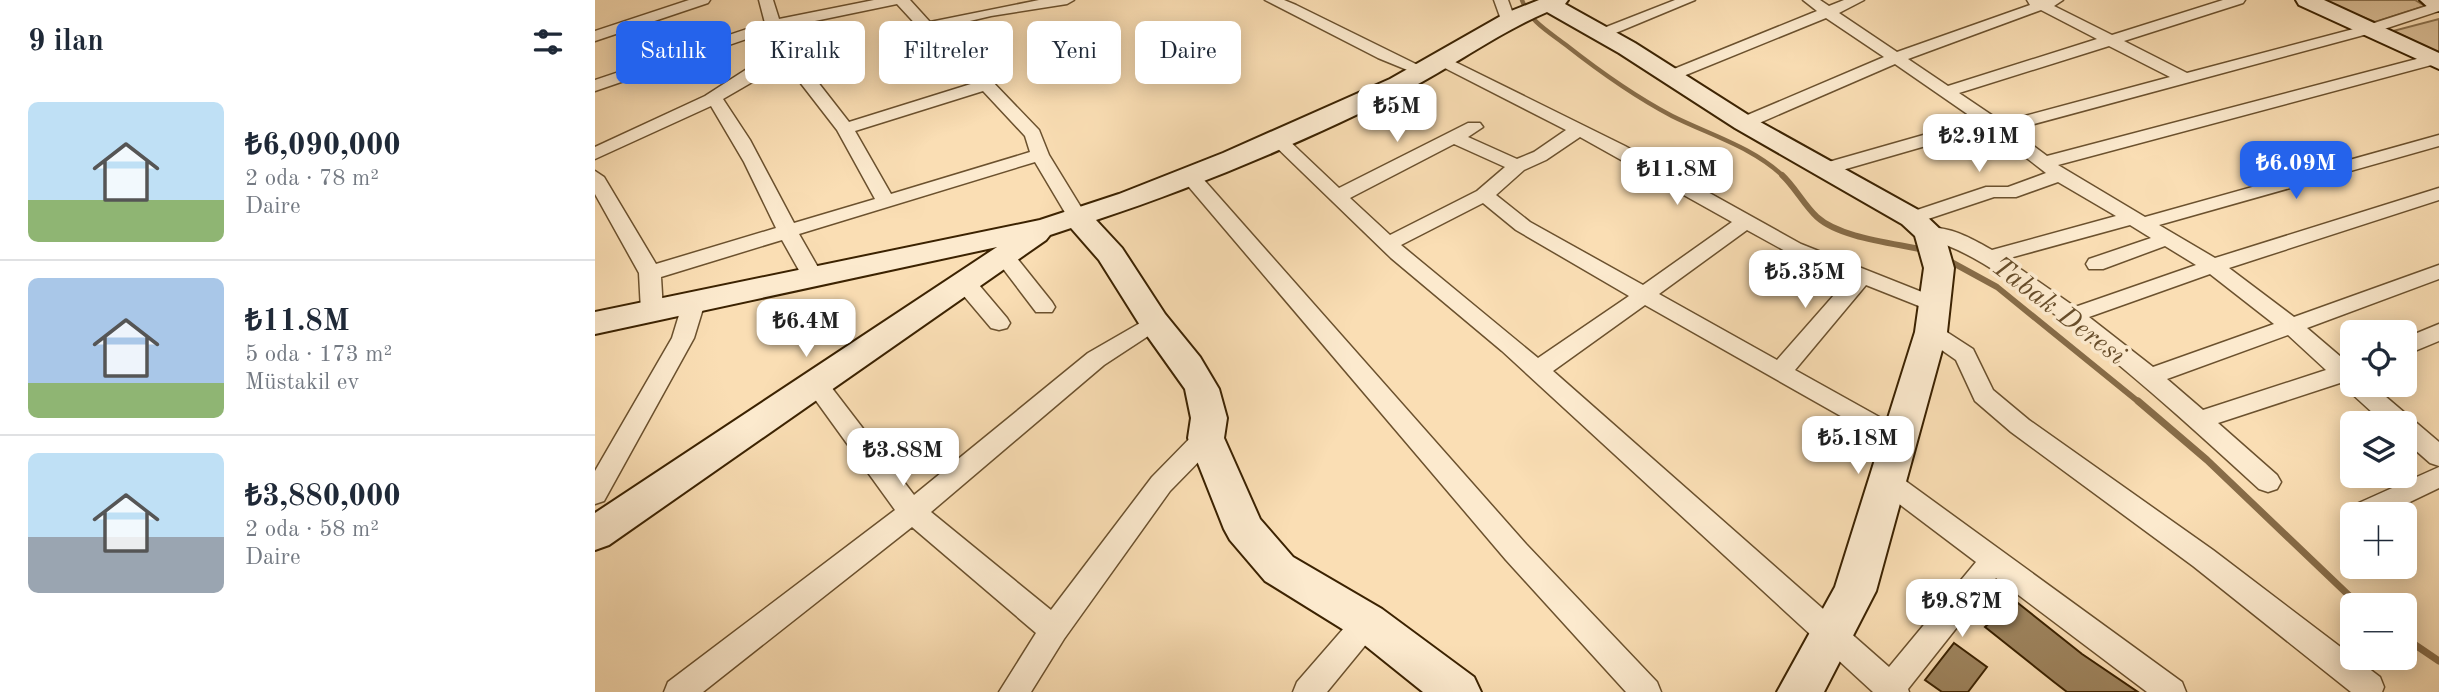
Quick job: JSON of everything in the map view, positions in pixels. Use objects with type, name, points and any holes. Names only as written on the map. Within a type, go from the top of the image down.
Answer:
[{"type":"street","points":[[595,36],[703,0]]},
{"type":"street","points":[[766,0],[772,21]]},
{"type":"street","points":[[819,21],[895,0]]},
{"type":"street","points":[[902,0],[921,21]]},
{"type":"street","points":[[953,21],[1067,0]]},
{"type":"street","points":[[1272,0],[1343,32],[1386,57],[1431,66],[1578,130],[1794,248],[1861,277],[1932,318],[1965,355],[1983,395],[2020,426],[2203,558],[2369,687],[2366,692]]},
{"type":"street","points":[[1601,34],[1688,0]]},
{"type":"street","points":[[1811,0],[1995,125],[2060,175],[2213,266],[2340,368]]},
{"type":"street","points":[[1670,76],[1857,0]]},
{"type":"street","points":[[1945,92],[2238,0]]},
{"type":"street","points":[[2307,0],[2437,60]]},
{"type":"street","points":[[2431,0],[2439,5]]},
{"type":"street","points":[[1744,123],[1896,58],[2043,2],[2184,78]]},
{"type":"street","points":[[595,323],[1062,222],[1190,176],[1277,139],[1399,84],[1431,66],[1508,13],[1549,4],[1825,169],[1928,240],[1954,237],[1990,257],[2074,315],[2150,377],[2268,482]]},
{"type":"street","points":[[1825,169],[2370,29],[2439,5]]},
{"type":"street","points":[[595,86],[745,42]]},
{"type":"street","points":[[2044,163],[2437,60]]},
{"type":"street","points":[[595,154],[745,80]]},
{"type":"street","points":[[813,84],[845,129],[886,201]]},
{"type":"street","points":[[845,129],[986,85],[1033,135],[1062,222],[1111,255],[1202,389],[1209,418],[1206,438],[1244,529],[1279,569],[1367,622],[1458,692]]},
{"type":"street","points":[[713,97],[737,129],[785,231],[812,276]]},
{"type":"street","points":[[1338,196],[1474,127]]},
{"type":"street","points":[[1388,244],[1484,195],[1517,166],[1540,156],[1578,130]]},
{"type":"street","points":[[1454,137],[1517,166]]},
{"type":"street","points":[[1277,139],[1388,244],[1537,370],[1892,690],[1994,559]]},
{"type":"street","points":[[1990,257],[2137,221],[2439,140]]},
{"type":"street","points":[[650,274],[1040,155]]},
{"type":"street","points":[[1928,240],[1993,191],[2009,193],[2060,175]]},
{"type":"street","points":[[1190,176],[1516,552],[1646,692]]},
{"type":"street","points":[[595,177],[650,274],[652,311]]},
{"type":"street","points":[[2074,315],[2213,266],[2439,194]]},
{"type":"street","points":[[1484,195],[1523,226],[1899,440]]},
{"type":"street","points":[[1537,370],[1646,295],[1658,282],[1727,238],[1746,220]]},
{"type":"street","points":[[595,534],[1005,257],[1062,222]]},
{"type":"street","points":[[2096,264],[2167,239]]},
{"type":"street","points":[[1800,692],[1855,591],[1899,440],[1932,318],[1928,240]]},
{"type":"street","points":[[1005,257],[1044,307]]},
{"type":"street","points":[[2150,377],[2439,272]]},
{"type":"street","points":[[1781,371],[1861,277]]},
{"type":"street","points":[[966,284],[999,323]]},
{"type":"street","points":[[595,494],[683,338],[694,302]]},
{"type":"street","points":[[678,692],[912,512],[1096,359],[1154,322]]},
{"type":"street","points":[[2417,342],[2439,332]]},
{"type":"street","points":[[2199,420],[2340,380]]},
{"type":"street","points":[[817,385],[912,512],[1054,630]]},
{"type":"street","points":[[2373,397],[2388,411]]},
{"type":"street","points":[[2417,437],[2439,456]]},
{"type":"street","points":[[1014,692],[1054,630],[1161,484],[1206,438]]},
{"type":"street","points":[[2386,502],[2439,477]]},
{"type":"street","points":[[1887,481],[2171,692]]},
{"type":"street","points":[[1308,692],[1367,622]]},
{"type":"shaded area","points":[[2320,0],[2415,0],[2425,6],[2375,22]]},
{"type":"shaded area","points":[[2439,19],[2439,53],[2393,31]]},
{"type":"building","points":[[2004,592],[2082,654],[2138,692],[2067,692],[1985,627],[2003,611],[1992,603]]},
{"type":"building","points":[[1954,643],[1987,667],[1968,692],[1942,692],[1925,680]]},
{"type":"waterway","name":"Tabak Deresi","points":[[1522,0],[1529,14],[1540,26],[1617,83],[1672,116],[1759,157],[1783,176]]},
{"type":"waterway","name":"Tabak Deresi","points":[[1783,176],[1812,212],[1827,224],[1853,235],[1925,250]]},
{"type":"waterway","name":"Tabak Deresi","points":[[1944,258],[1997,287],[2140,403]]},
{"type":"waterway","name":"Tabak Deresi","points":[[2138,401],[2207,460],[2346,593]]},
{"type":"waterway","name":"Tabak Deresi","points":[[2417,646],[2439,661]]}]
